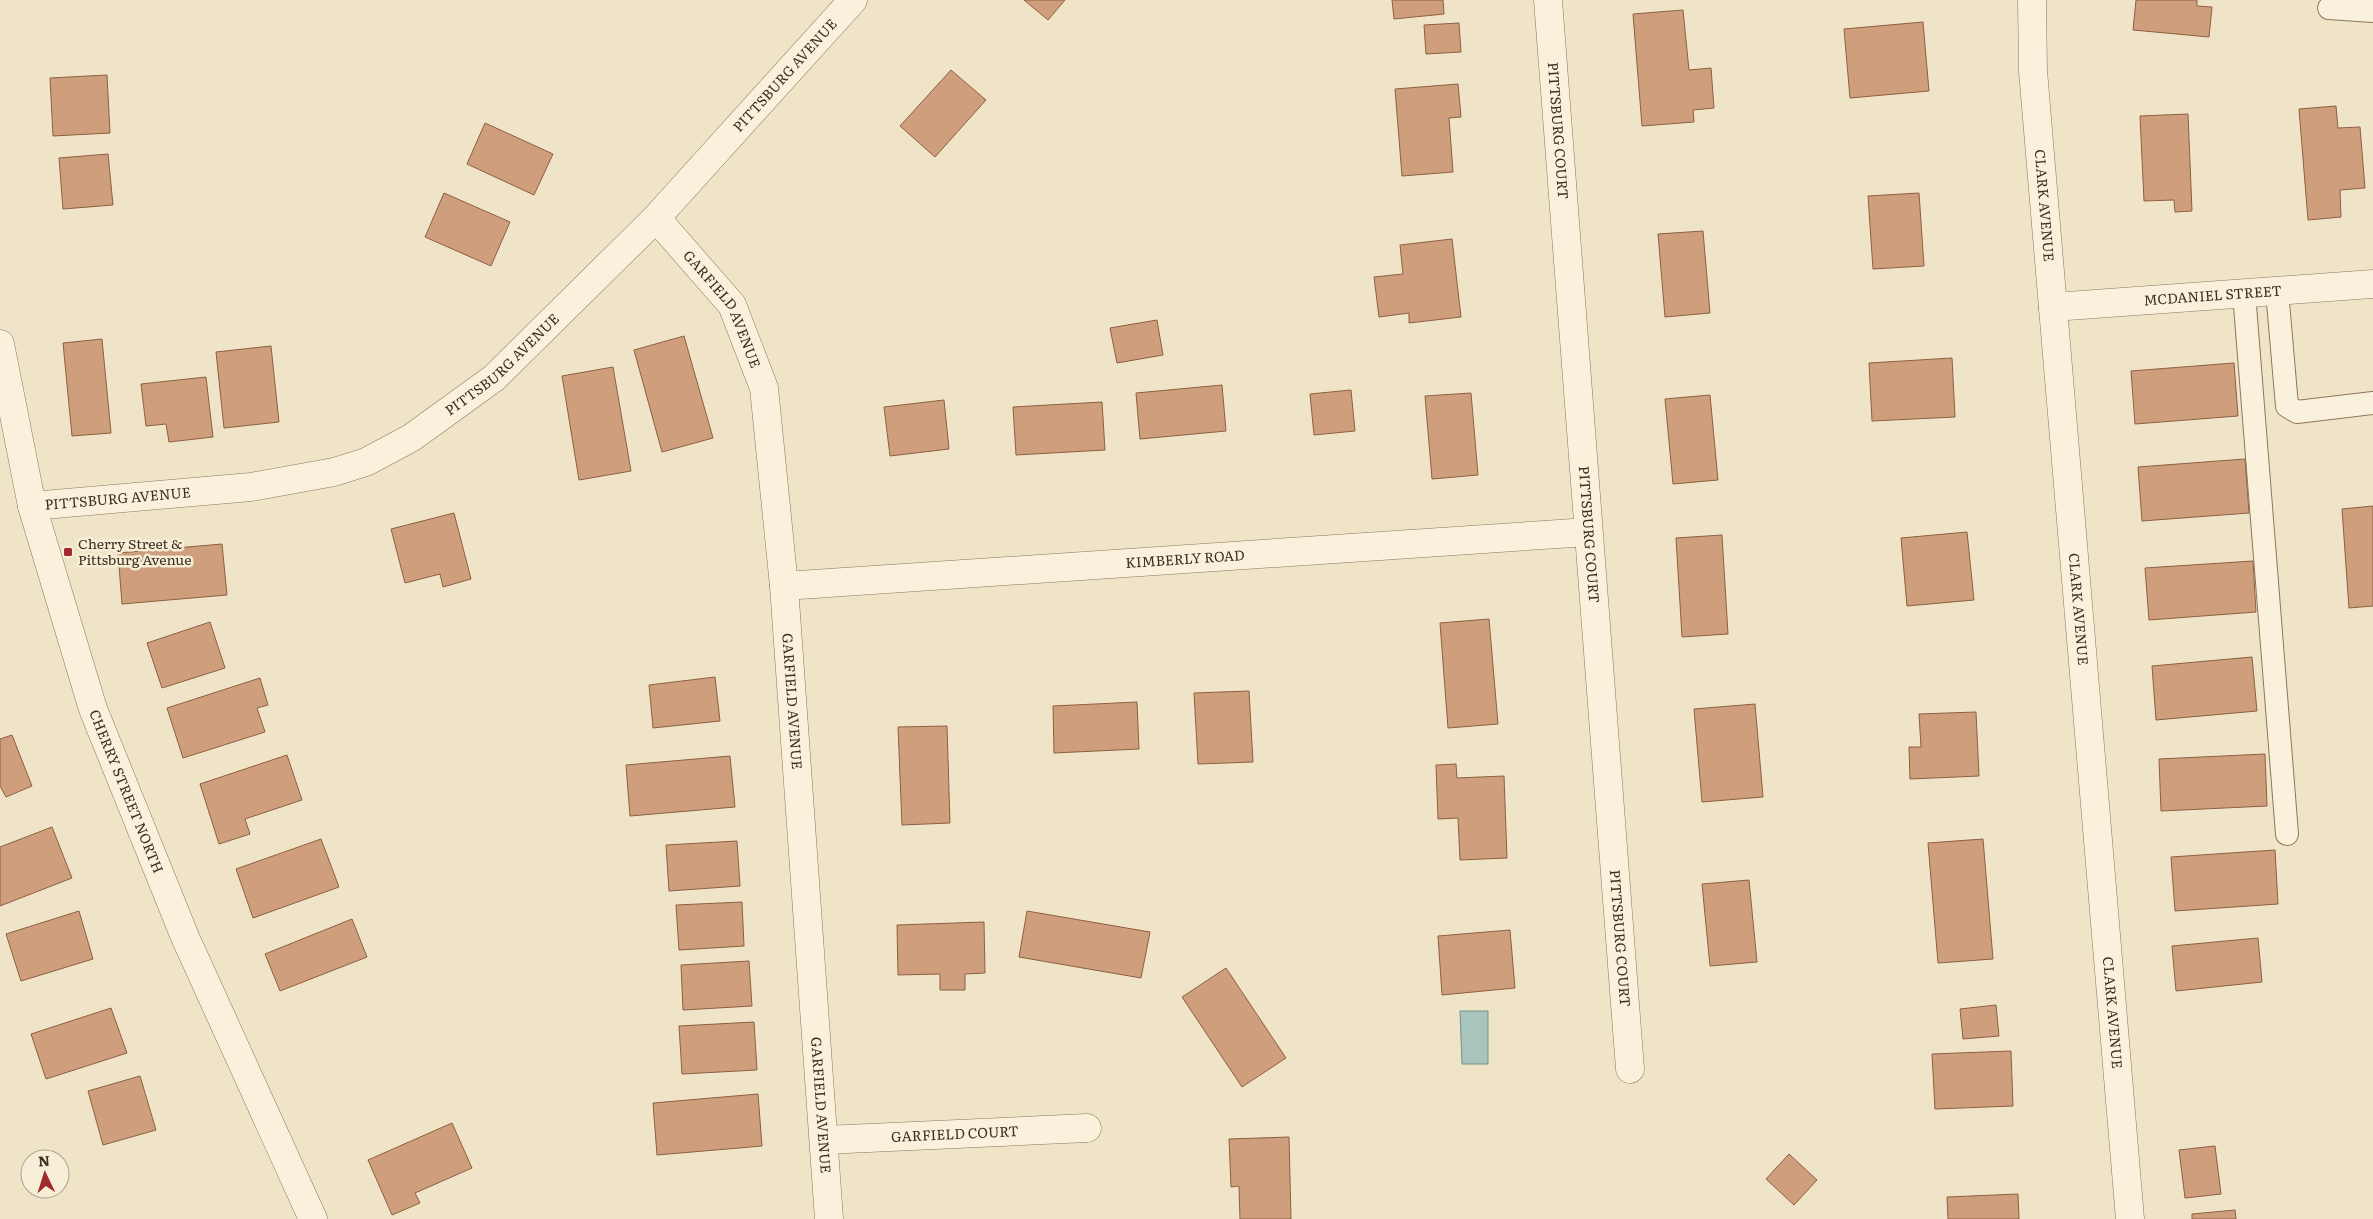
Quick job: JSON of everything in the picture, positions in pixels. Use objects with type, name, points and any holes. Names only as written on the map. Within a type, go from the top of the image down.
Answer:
[{"type":"street","name":"PITTSBURG AVENUE","points":[[32,506],[251,486],[334,472],[366,462],[411,438],[494,378],[656,218],[853,0]]},
{"type":"street","name":"PITTSBURG COURT","points":[[1548,0],[1630,1069]]},
{"type":"street","name":"CLARK AVENUE","points":[[2032,0],[2033,71],[2130,1219]]},
{"type":"street","name":"GARFIELD AVENUE","points":[[656,218],[732,305],[764,388],[784,586],[829,1219]]},
{"type":"street","name":"MCDANIEL STREET","points":[[2053,307],[2373,284]]},
{"type":"street","name":"CHERRY STREET NORTH","points":[[0,344],[6,405],[32,506],[93,709],[185,937],[313,1219]]},
{"type":"street","name":"KIMBERLY ROAD","points":[[784,586],[1588,532]]},
{"type":"street","name":"GARFIELD COURT","points":[[824,1140],[1087,1128]]},
{"type":"lane","points":[[2329,8],[2373,11]]},
{"type":"lane","points":[[2277,291],[2287,406],[2297,412],[2373,403]]},
{"type":"lane","points":[[2244,293],[2287,834]]},
{"type":"water","points":[[1460,1011],[1488,1011],[1488,1064],[1462,1064]]},
{"type":"building","points":[[1024,0],[1065,0],[1048,20]]},
{"type":"building","points":[[1392,0],[1443,0],[1444,14],[1394,19]]},
{"type":"building","points":[[2136,0],[2197,0],[2197,6],[2212,7],[2209,37],[2133,30]]},
{"type":"building","points":[[1683,10],[1689,70],[1711,68],[1714,108],[1693,110],[1694,122],[1642,126],[1633,14]]},
{"type":"building","points":[[1923,22],[1929,91],[1850,98],[1844,29]]},
{"type":"building","points":[[1459,23],[1461,52],[1426,54],[1424,25]]},
{"type":"building","points":[[951,70],[986,100],[935,157],[900,126]]},
{"type":"building","points":[[107,75],[110,133],[53,136],[50,78]]},
{"type":"building","points":[[1458,84],[1461,117],[1449,118],[1453,172],[1402,176],[1395,89]]},
{"type":"building","points":[[2336,106],[2338,128],[2360,127],[2365,188],[2340,190],[2341,217],[2308,220],[2299,109]]},
{"type":"building","points":[[2188,114],[2192,211],[2175,212],[2174,200],[2144,201],[2140,116]]},
{"type":"building","points":[[485,123],[553,154],[534,195],[467,164]]},
{"type":"building","points":[[108,154],[113,205],[63,209],[59,158]]},
{"type":"building","points":[[444,193],[510,222],[491,266],[425,237]]},
{"type":"building","points":[[1919,193],[1924,266],[1873,269],[1868,196]]},
{"type":"building","points":[[1703,231],[1710,313],[1665,317],[1658,234]]},
{"type":"building","points":[[1452,239],[1461,317],[1409,323],[1409,313],[1379,317],[1374,277],[1403,274],[1400,245]]},
{"type":"building","points":[[1157,320],[1163,355],[1117,363],[1110,328]]},
{"type":"building","points":[[684,336],[713,438],[662,452],[634,350]]},
{"type":"building","points":[[102,339],[111,433],[72,436],[63,343]]},
{"type":"building","points":[[271,346],[279,422],[224,428],[216,352]]},
{"type":"building","points":[[1952,358],[1955,417],[1872,421],[1869,363]]},
{"type":"building","points":[[2234,363],[2238,416],[2135,424],[2131,371]]},
{"type":"building","points":[[613,367],[631,471],[579,480],[562,376]]},
{"type":"building","points":[[206,377],[213,437],[169,442],[166,424],[146,426],[141,384]]},
{"type":"building","points":[[1222,385],[1226,431],[1140,439],[1136,393]]},
{"type":"building","points":[[1351,390],[1355,431],[1314,435],[1310,394]]},
{"type":"building","points":[[1471,393],[1478,475],[1432,479],[1425,396]]},
{"type":"building","points":[[1710,395],[1718,480],[1673,484],[1665,399]]},
{"type":"building","points":[[944,400],[949,449],[890,456],[884,407]]},
{"type":"building","points":[[1102,402],[1105,450],[1016,455],[1013,407]]},
{"type":"building","points":[[2245,459],[2249,513],[2142,521],[2138,467]]},
{"type":"building","points":[[2373,506],[2373,606],[2349,608],[2342,509]]},
{"type":"building","points":[[454,513],[471,579],[443,587],[440,574],[405,583],[391,529]]},
{"type":"building","points":[[1967,532],[1974,600],[1907,606],[1901,538]]},
{"type":"building","points":[[1722,535],[1728,634],[1682,637],[1676,538]]},
{"type":"building","points":[[222,544],[227,595],[122,604],[118,553]]},
{"type":"building","points":[[2253,561],[2256,612],[2149,620],[2145,568]]},
{"type":"building","points":[[1489,619],[1498,724],[1448,728],[1440,623]]},
{"type":"building","points":[[210,622],[225,668],[162,688],[147,643]]},
{"type":"building","points":[[2252,657],[2257,711],[2156,720],[2152,666]]},
{"type":"building","points":[[715,677],[720,721],[653,728],[649,685]]},
{"type":"building","points":[[260,678],[268,705],[257,708],[265,732],[183,758],[167,708]]},
{"type":"building","points":[[1249,691],[1253,762],[1198,764],[1194,693]]},
{"type":"building","points":[[1137,702],[1139,749],[1054,753],[1053,706]]},
{"type":"building","points":[[1755,704],[1763,797],[1702,802],[1694,709]]},
{"type":"building","points":[[1976,712],[1979,776],[1910,779],[1909,747],[1921,747],[1919,714]]},
{"type":"building","points":[[947,726],[950,823],[902,825],[898,727]]},
{"type":"building","points":[[12,735],[32,786],[6,797],[0,786],[0,739]]},
{"type":"building","points":[[2265,754],[2267,806],[2161,811],[2159,759]]},
{"type":"building","points":[[287,755],[302,800],[245,819],[250,834],[219,844],[200,784]]},
{"type":"building","points":[[730,756],[735,807],[630,816],[626,765]]},
{"type":"building","points":[[1456,764],[1457,778],[1504,776],[1507,858],[1460,860],[1458,818],[1438,819],[1436,765]]},
{"type":"building","points":[[52,827],[72,878],[0,906],[0,847]]},
{"type":"building","points":[[321,839],[339,887],[253,918],[236,869]]},
{"type":"building","points":[[1983,839],[1993,959],[1938,963],[1928,843]]},
{"type":"building","points":[[737,841],[740,886],[669,891],[666,845]]},
{"type":"building","points":[[2275,850],[2278,904],[2175,911],[2171,857]]},
{"type":"building","points":[[1749,880],[1757,962],[1710,966],[1702,884]]},
{"type":"building","points":[[742,902],[744,946],[679,950],[676,905]]},
{"type":"building","points":[[79,911],[93,959],[21,981],[6,934]]},
{"type":"building","points":[[1027,911],[1150,932],[1141,978],[1019,957]]},
{"type":"building","points":[[352,919],[367,957],[280,991],[265,954]]},
{"type":"building","points":[[984,922],[985,973],[965,974],[965,990],[940,990],[940,974],[898,975],[897,925]]},
{"type":"building","points":[[1510,930],[1515,988],[1442,995],[1438,936]]},
{"type":"building","points":[[2258,938],[2262,982],[2176,991],[2172,946]]},
{"type":"building","points":[[749,961],[752,1006],[683,1010],[681,965]]},
{"type":"building","points":[[1226,968],[1286,1058],[1242,1087],[1182,997]]},
{"type":"building","points":[[1996,1005],[1999,1036],[1963,1039],[1960,1009]]},
{"type":"building","points":[[111,1008],[127,1053],[46,1079],[31,1034]]},
{"type":"building","points":[[754,1022],[757,1070],[682,1074],[679,1026]]},
{"type":"building","points":[[2011,1051],[2013,1106],[1935,1109],[1932,1054]]},
{"type":"building","points":[[140,1076],[156,1130],[103,1145],[88,1091]]},
{"type":"building","points":[[758,1094],[762,1146],[657,1155],[653,1103]]},
{"type":"building","points":[[452,1123],[472,1168],[415,1193],[420,1203],[392,1215],[368,1160]]},
{"type":"building","points":[[1289,1137],[1291,1219],[1240,1219],[1239,1186],[1231,1187],[1229,1139]]},
{"type":"building","points":[[2215,1146],[2221,1194],[2185,1198],[2179,1150]]},
{"type":"building","points":[[1789,1154],[1817,1180],[1794,1205],[1766,1179]]},
{"type":"building","points":[[2018,1194],[2019,1219],[1948,1219],[1947,1197]]},
{"type":"building","points":[[2235,1210],[2236,1219],[2192,1219],[2192,1214]]},
{"type":"place","name":"Cherry Street & Pittsburg Avenue","points":[[68,552]]}]
